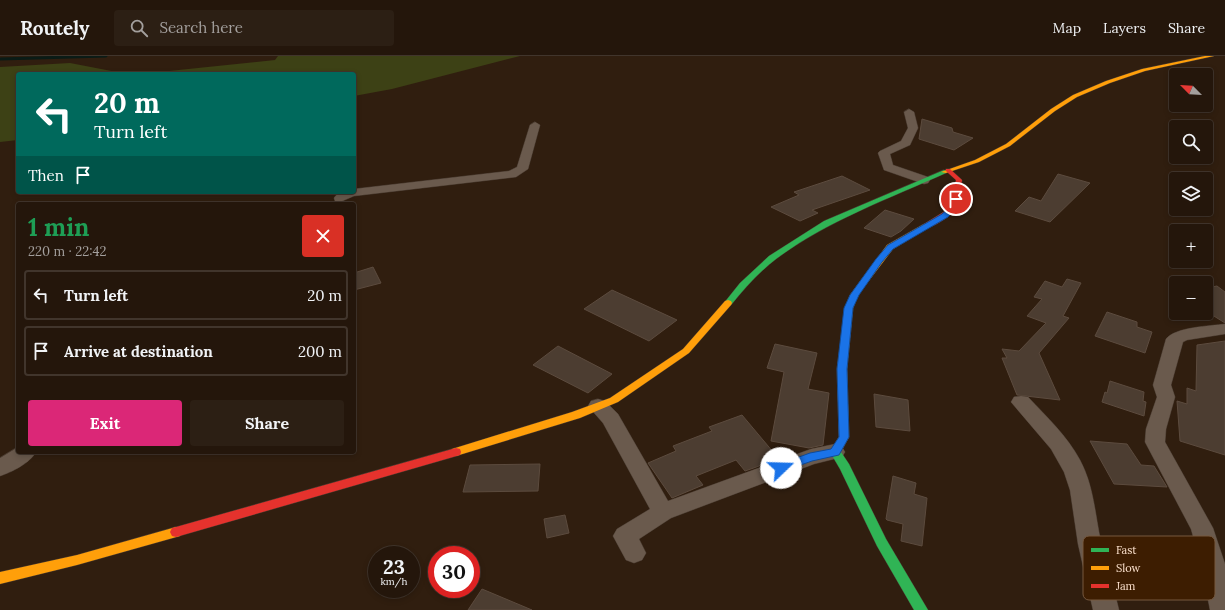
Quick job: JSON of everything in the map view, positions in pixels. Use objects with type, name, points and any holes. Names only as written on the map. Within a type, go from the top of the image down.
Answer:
[{"type":"street","points":[[0,578],[77,560],[460,451],[576,415],[614,400],[686,350],[743,285],[772,258],[827,223],[948,170],[978,161],[1008,144],[1053,110],[1082,93],[1108,82],[1144,70],[1212,56]]},
{"type":"street","points":[[909,112],[913,128],[906,143],[884,153],[888,167],[924,180]]},
{"type":"street","points":[[356,192],[512,174],[522,169],[535,125]]},
{"type":"street","points":[[634,553],[625,536],[663,512],[810,457],[835,452],[844,437],[842,369],[848,308],[854,295],[890,247],[945,215],[954,207],[959,180],[948,170]]},
{"type":"street","points":[[337,198],[348,194]]},
{"type":"street","points":[[1204,536],[1202,528],[1155,442],[1156,429],[1166,397],[1162,384],[1175,339],[1183,335],[1225,329]]},
{"type":"street","points":[[1021,402],[1053,436],[1075,472],[1088,536]]},
{"type":"street","points":[[598,406],[611,419],[663,512]]},
{"type":"street","points":[[835,452],[845,467],[881,542],[921,610]]},
{"type":"street","points":[[0,468],[23,454]]},
{"type":"street","points":[[1215,573],[1223,610]]},
{"type":"street","points":[[1104,600],[1106,610]]},
{"type":"green space","points":[[278,56],[520,56],[392,89],[356,96],[356,72],[159,72],[275,60]]},
{"type":"green space","points":[[70,63],[117,72],[16,72],[16,140],[0,142],[0,67]]},
{"type":"building","points":[[922,119],[952,128],[953,132],[973,138],[954,150],[919,139]]},
{"type":"building","points":[[1058,174],[1090,183],[1050,222],[1015,211],[1029,197],[1041,201]]},
{"type":"building","points":[[842,176],[870,190],[812,210],[818,213],[800,221],[771,207],[799,195],[794,192]]},
{"type":"building","points":[[885,210],[914,219],[901,231],[891,237],[864,228]]},
{"type":"building","points":[[373,267],[381,283],[356,289],[356,272]]},
{"type":"building","points":[[1067,279],[1081,283],[1063,316],[1069,318],[1039,353],[1060,400],[1017,395],[1002,358],[1007,358],[1002,349],[1019,351],[1046,323],[1027,316],[1042,299],[1034,297],[1045,281],[1062,287]]},
{"type":"building","points":[[1217,286],[1225,292],[1225,323],[1213,315],[1213,287]]},
{"type":"building","points":[[612,290],[677,320],[649,341],[584,309]]},
{"type":"building","points":[[1107,312],[1137,322],[1137,327],[1152,332],[1145,353],[1095,336]]},
{"type":"building","points":[[1225,341],[1225,455],[1180,441],[1177,401],[1187,404],[1187,388],[1196,391],[1197,345]]},
{"type":"building","points":[[775,344],[817,353],[808,389],[829,393],[823,445],[809,448],[771,441],[784,372],[767,368]]},
{"type":"building","points":[[558,346],[612,374],[588,393],[533,365]]},
{"type":"building","points":[[1110,381],[1144,392],[1143,401],[1146,402],[1144,416],[1102,402],[1105,392],[1107,393]]},
{"type":"building","points":[[874,394],[908,400],[910,431],[876,427]]},
{"type":"building","points":[[742,415],[779,459],[745,471],[736,460],[696,476],[703,485],[672,498],[648,463],[676,451],[673,446],[712,431],[709,427]]},
{"type":"building","points":[[1090,441],[1127,444],[1141,465],[1154,466],[1167,487],[1114,484]]},
{"type":"building","points":[[540,464],[538,491],[463,492],[470,465]]},
{"type":"building","points":[[893,476],[916,483],[914,494],[927,498],[922,546],[901,541],[903,524],[886,519]]},
{"type":"building","points":[[565,515],[569,533],[547,538],[544,519]]},
{"type":"building","points":[[482,589],[532,610],[468,610],[476,598],[480,598],[480,592]]},
{"type":"waterway","points":[[0,59],[106,56]]},
{"type":"traffic: fast","points":[[728,303],[743,285],[772,258],[827,223],[944,172]]},
{"type":"traffic: fast","points":[[835,452],[845,467],[881,542],[921,610]]},
{"type":"traffic: slow","points":[[944,172],[977,161],[1008,145],[1053,110],[1075,96],[1108,82],[1144,70],[1212,56]]},
{"type":"traffic: slow","points":[[835,452],[844,437],[842,369],[849,308],[854,295],[890,247],[927,226]]},
{"type":"traffic: slow","points":[[456,452],[576,415],[614,400],[686,351],[728,303]]},
{"type":"traffic: slow","points":[[0,578],[77,560],[176,532]]},
{"type":"traffic: jam","points":[[927,226],[945,215],[954,207],[959,180],[948,170]]},
{"type":"traffic: jam","points":[[176,532],[456,452]]},
{"type":"route","points":[[781,468],[810,457],[835,452],[844,437],[842,369],[848,308],[854,295],[890,247],[909,238],[945,215],[954,207],[956,199]]}]
